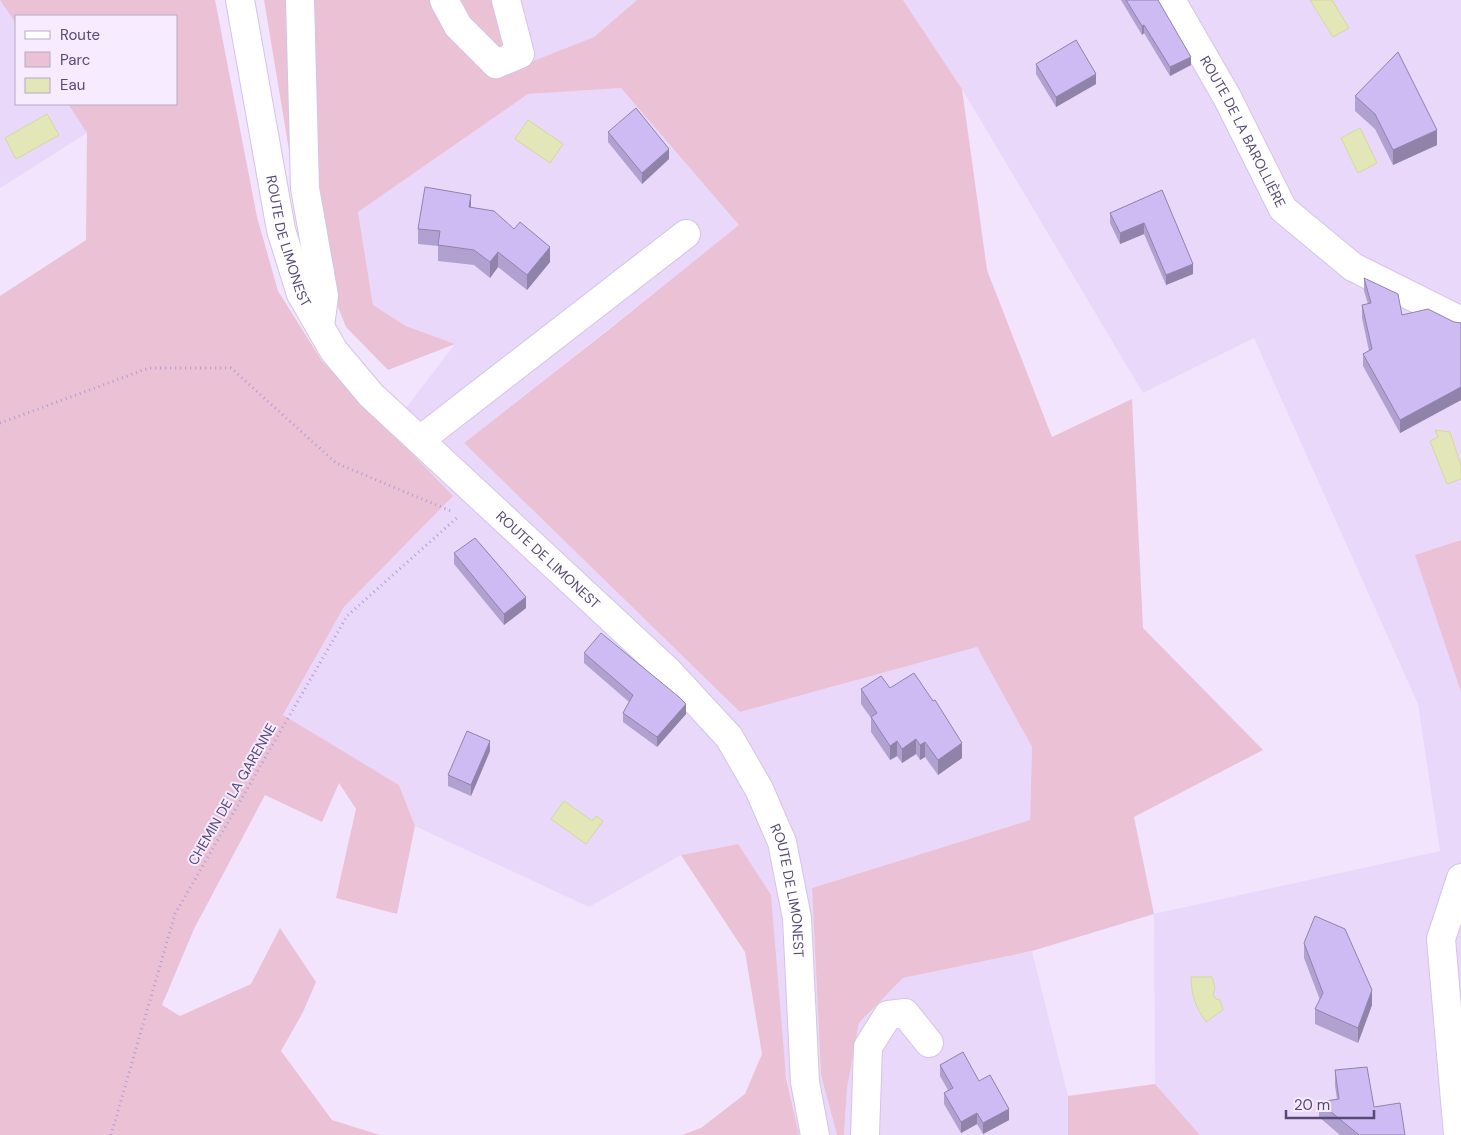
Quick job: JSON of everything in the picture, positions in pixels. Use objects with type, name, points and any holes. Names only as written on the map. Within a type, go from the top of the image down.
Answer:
[{"type":"street","name":"ROUTE DE LIMONEST","points":[[240,0],[281,230],[301,294],[334,351],[371,395],[668,671],[729,736],[755,782],[782,842],[797,918],[805,1082],[815,1135]]},
{"type":"street","points":[[300,0],[305,188],[324,296],[320,326]]},
{"type":"street","points":[[444,0],[458,26],[496,64],[520,54],[506,0]]},
{"type":"street","name":"ROUTE DE LA BAROLLIÈRE","points":[[1171,0],[1227,96],[1283,209],[1353,267],[1461,321]]},
{"type":"street","points":[[420,440],[686,234]]},
{"type":"street","points":[[1458,1135],[1441,939],[1461,878]]},
{"type":"street","points":[[865,1135],[868,1047],[888,1015],[905,1013],[929,1043]]},
{"type":"path","name":"CHEMIN DE LA GARENNE","points":[[0,423],[149,368],[231,368],[336,463],[459,515],[347,616],[176,914],[111,1135]]},
{"type":"shaded area","points":[[0,0],[15,22],[15,105],[69,105],[87,133],[0,188]]},
{"type":"shaded area","points":[[500,0],[637,0],[594,37],[518,67]]},
{"type":"shaded area","points":[[903,0],[1461,0],[1461,1135],[1200,1135],[1155,1084],[1154,914],[1440,851],[1418,704],[1254,338],[1143,393],[962,89]]},
{"type":"shaded area","points":[[621,88],[740,225],[464,443],[740,712],[977,647],[1032,747],[1030,820],[812,888],[821,1075],[837,1135],[799,1135],[738,844],[681,855],[589,907],[415,826],[399,785],[283,716],[344,607],[452,496],[389,430],[455,344],[406,326],[373,305],[358,212],[528,94]]},
{"type":"shaded area","points":[[1032,951],[1068,1096],[1068,1135],[844,1135],[847,1089],[859,1023],[903,978]]},
{"type":"green space","points":[[0,0],[215,0],[257,217],[278,291],[322,361],[453,496],[344,607],[283,715],[399,785],[415,826],[397,914],[336,898],[356,809],[339,783],[322,822],[265,795],[194,929],[162,1005],[180,1016],[251,984],[280,928],[316,982],[303,1012],[281,1051],[332,1120],[380,1135],[0,1135],[0,296],[86,240],[87,133],[69,105],[178,105],[178,15],[15,15],[15,22]]},
{"type":"green space","points":[[264,0],[500,0],[518,67],[594,37],[637,0],[903,0],[962,89],[987,270],[1052,437],[1132,399],[1143,628],[1263,750],[1134,817],[1154,914],[1032,951],[903,978],[859,1023],[847,1089],[844,1135],[837,1135],[821,1075],[812,888],[1030,820],[1032,747],[977,647],[740,712],[464,443],[739,225],[621,88],[528,94],[358,212],[373,305],[406,326],[455,344],[388,370],[346,327],[299,210]]},
{"type":"green space","points":[[1461,540],[1461,692],[1415,555]]},
{"type":"green space","points":[[738,844],[771,895],[786,1077],[799,1135],[682,1135],[701,1128],[745,1094],[762,1054],[745,952],[681,855]]},
{"type":"green space","points":[[1155,1084],[1200,1135],[1068,1135],[1068,1096]]},
{"type":"water","points":[[1310,0],[1332,0],[1349,28],[1333,37]]},
{"type":"water","points":[[47,114],[59,135],[16,159],[5,138]]},
{"type":"water","points":[[528,120],[563,144],[550,163],[515,139]]},
{"type":"water","points":[[1360,128],[1377,163],[1358,173],[1341,138]]},
{"type":"water","points":[[1435,430],[1450,432],[1461,466],[1461,479],[1447,484],[1430,441],[1438,437]]},
{"type":"water","points":[[564,801],[592,821],[596,816],[603,821],[586,844],[551,819]]},
{"type":"water","points":[[1191,977],[1212,977],[1215,988],[1213,995],[1216,999],[1220,1000],[1223,1010],[1206,1022],[1195,1001]]},
{"type":"building","points":[[1126,0],[1158,0],[1191,57],[1170,67]]},
{"type":"building","points":[[1076,40],[1096,74],[1056,97],[1036,64]]},
{"type":"building","points":[[1398,52],[1437,130],[1393,150],[1375,114],[1355,96]]},
{"type":"building","points":[[636,108],[669,149],[642,173],[608,132]]},
{"type":"building","points":[[425,187],[471,195],[469,207],[494,211],[514,229],[520,222],[550,247],[527,275],[498,252],[490,262],[474,250],[438,245],[440,231],[418,229]]},
{"type":"building","points":[[1162,190],[1193,264],[1166,275],[1144,223],[1120,233],[1110,213]]},
{"type":"building","points":[[1364,278],[1398,294],[1402,315],[1428,309],[1454,322],[1461,323],[1461,387],[1400,420],[1363,354],[1372,349],[1362,305],[1371,303]]},
{"type":"building","points":[[475,538],[526,597],[504,614],[454,553]]},
{"type":"building","points":[[601,633],[686,704],[657,737],[623,713],[633,695],[584,653]]},
{"type":"building","points":[[914,673],[933,701],[935,700],[962,743],[938,760],[925,742],[920,745],[916,739],[902,749],[897,741],[890,746],[871,717],[877,713],[861,689],[881,676],[890,688]]},
{"type":"building","points":[[467,731],[490,741],[471,785],[448,775]]},
{"type":"building","points":[[1315,916],[1345,929],[1372,990],[1358,1028],[1315,1009],[1323,993],[1304,943]]},
{"type":"building","points":[[963,1052],[979,1081],[990,1075],[1009,1109],[983,1123],[977,1113],[961,1122],[944,1093],[953,1088],[940,1065]]},
{"type":"building","points":[[1367,1067],[1374,1107],[1400,1103],[1405,1135],[1359,1135],[1319,1102],[1339,1099],[1335,1070]]}]
